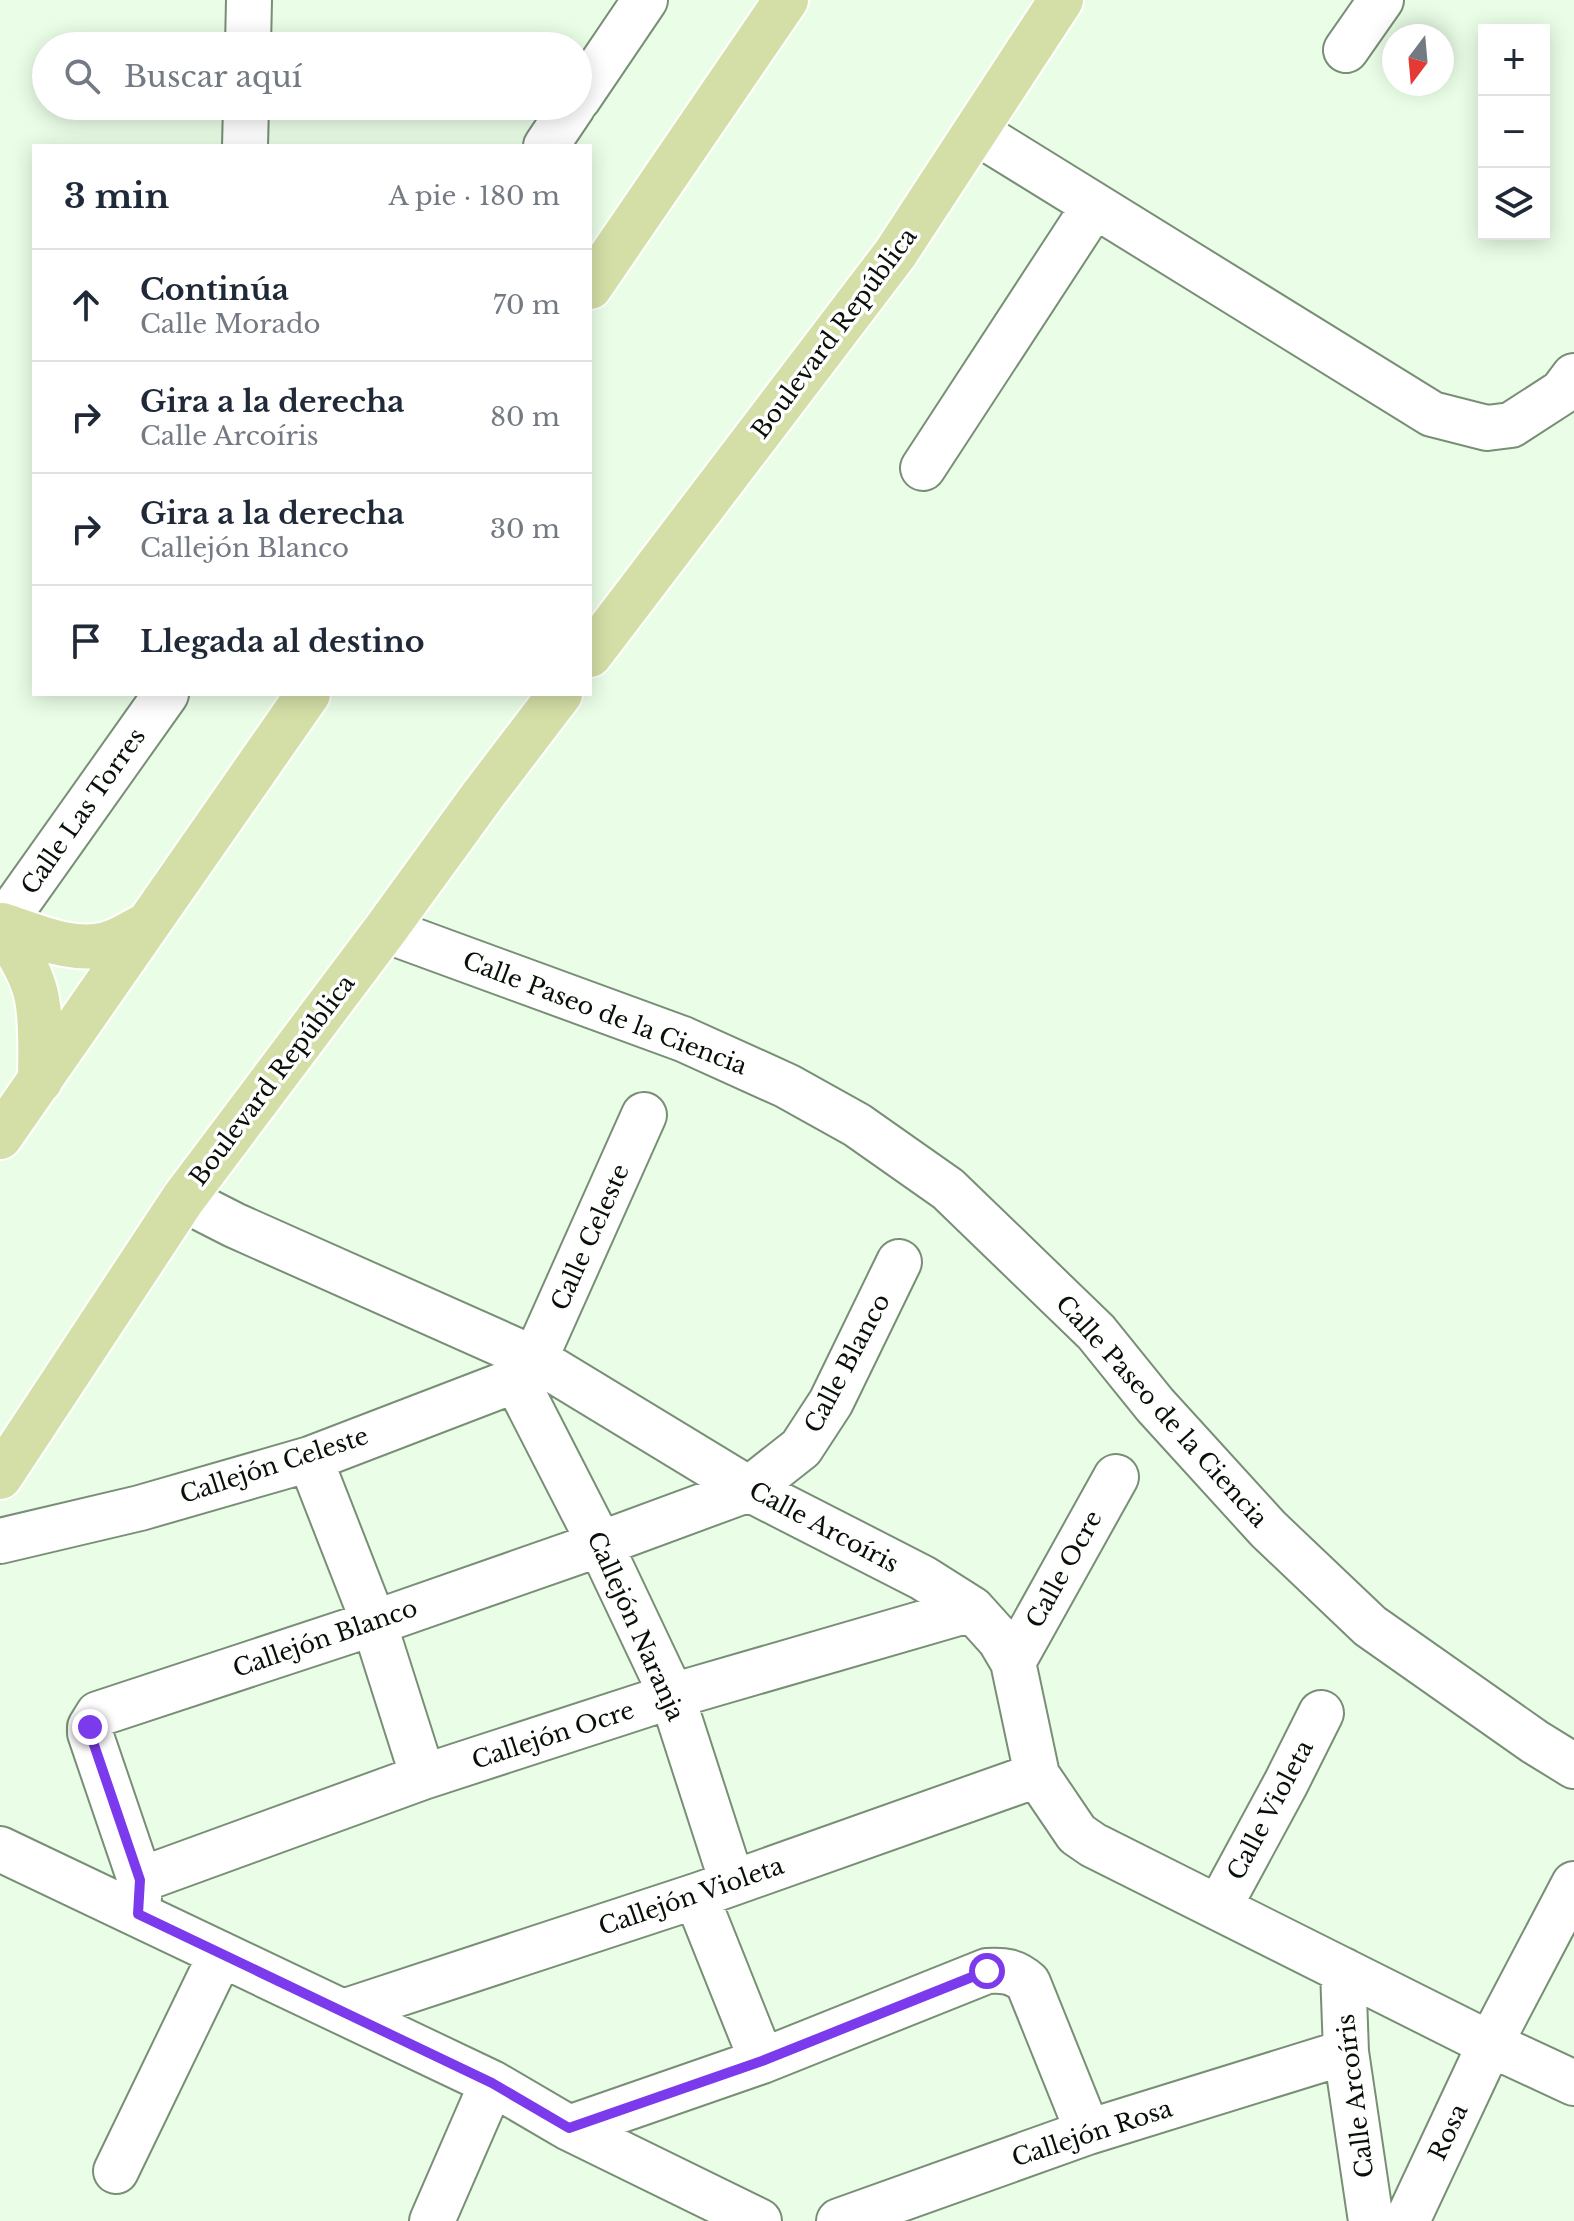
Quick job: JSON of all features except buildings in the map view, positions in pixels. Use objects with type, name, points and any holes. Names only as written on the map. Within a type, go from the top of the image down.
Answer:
[{"type":"main road","points":[[592,284],[786,0]]},
{"type":"main road","name":"Boulevard República","points":[[592,652],[895,254],[1061,0]]},
{"type":"main road","points":[[0,1137],[307,696]]},
{"type":"main road","name":"Boulevard República","points":[[0,1477],[183,1199],[558,696]]},
{"type":"main road","points":[[1,926],[84,947],[108,944],[146,925]]},
{"type":"main road","points":[[1,926],[26,968],[37,998],[40,1081]]},
{"type":"street","points":[[248,32],[249,0]]},
{"type":"street","points":[[592,78],[645,0]]},
{"type":"street","points":[[1346,50],[1381,0]]},
{"type":"street","points":[[245,144],[246,120]]},
{"type":"street","points":[[547,144],[564,120]]},
{"type":"street","points":[[976,132],[1432,414],[1487,428],[1511,425],[1562,392],[1574,376]]},
{"type":"street","points":[[923,468],[1094,206]]},
{"type":"street","name":"Calle Las Torres","points":[[1,926],[165,696]]},
{"type":"street","name":"Calle Paseo de la Ciencia","points":[[385,930],[696,1044],[787,1086],[857,1125],[935,1179],[1096,1332],[1155,1405],[1268,1529],[1370,1626],[1574,1766]]},
{"type":"street","name":"Calle Celeste","points":[[526,1370],[644,1115]]},
{"type":"street","name":"Calle Arcoíris","points":[[183,1199],[526,1370],[923,1578],[972,1609],[1000,1640],[1013,1662],[1037,1775],[1077,1834],[1093,1845],[1490,2044],[1574,2083]]},
{"type":"street","name":"Calle Blanco","points":[[749,1489],[801,1448],[831,1402],[899,1262]]},
{"type":"street","name":"Callejón Celeste","points":[[0,1541],[140,1508],[310,1459],[526,1370]]},
{"type":"street","name":"Callejón Naranja","points":[[526,1370],[600,1544],[672,1696],[714,1889],[762,2061]]},
{"type":"street","points":[[310,1459],[374,1623],[423,1777]]},
{"type":"street","name":"Calle Ocre","points":[[1013,1662],[1116,1477]]},
{"type":"street","name":"Callejón Blanco","points":[[139,1897],[90,1733],[98,1714],[374,1623],[749,1489]]},
{"type":"street","name":"Callejón Ocre","points":[[139,1897],[423,1777],[672,1696],[972,1609]]},
{"type":"street","name":"Calle Violeta","points":[[1219,1907],[1321,1713]]},
{"type":"street","name":"Callejón Violeta","points":[[343,2012],[714,1889],[1037,1775]]},
{"type":"street","points":[[0,1849],[139,1897],[221,1954],[492,2083],[569,2128],[744,2218]]},
{"type":"street","name":"Rosa","points":[[1407,2221],[1490,2044],[1574,1884]]},
{"type":"street","points":[[116,2171],[221,1954]]},
{"type":"street","name":"Calle Arcoíris","points":[[1343,1970],[1346,2052],[1371,2221]]},
{"type":"street","points":[[569,2128],[762,2061],[987,1971],[1010,1971],[1028,1983],[1088,2132]]},
{"type":"street","name":"Callejón Rosa","points":[[839,2221],[1088,2132],[1346,2052]]},
{"type":"street","points":[[432,2221],[492,2083]]},
{"type":"route","points":[[90,1727],[108,1791],[140,1880],[138,1914],[492,2083],[569,2128],[762,2061],[987,1971]]}]
